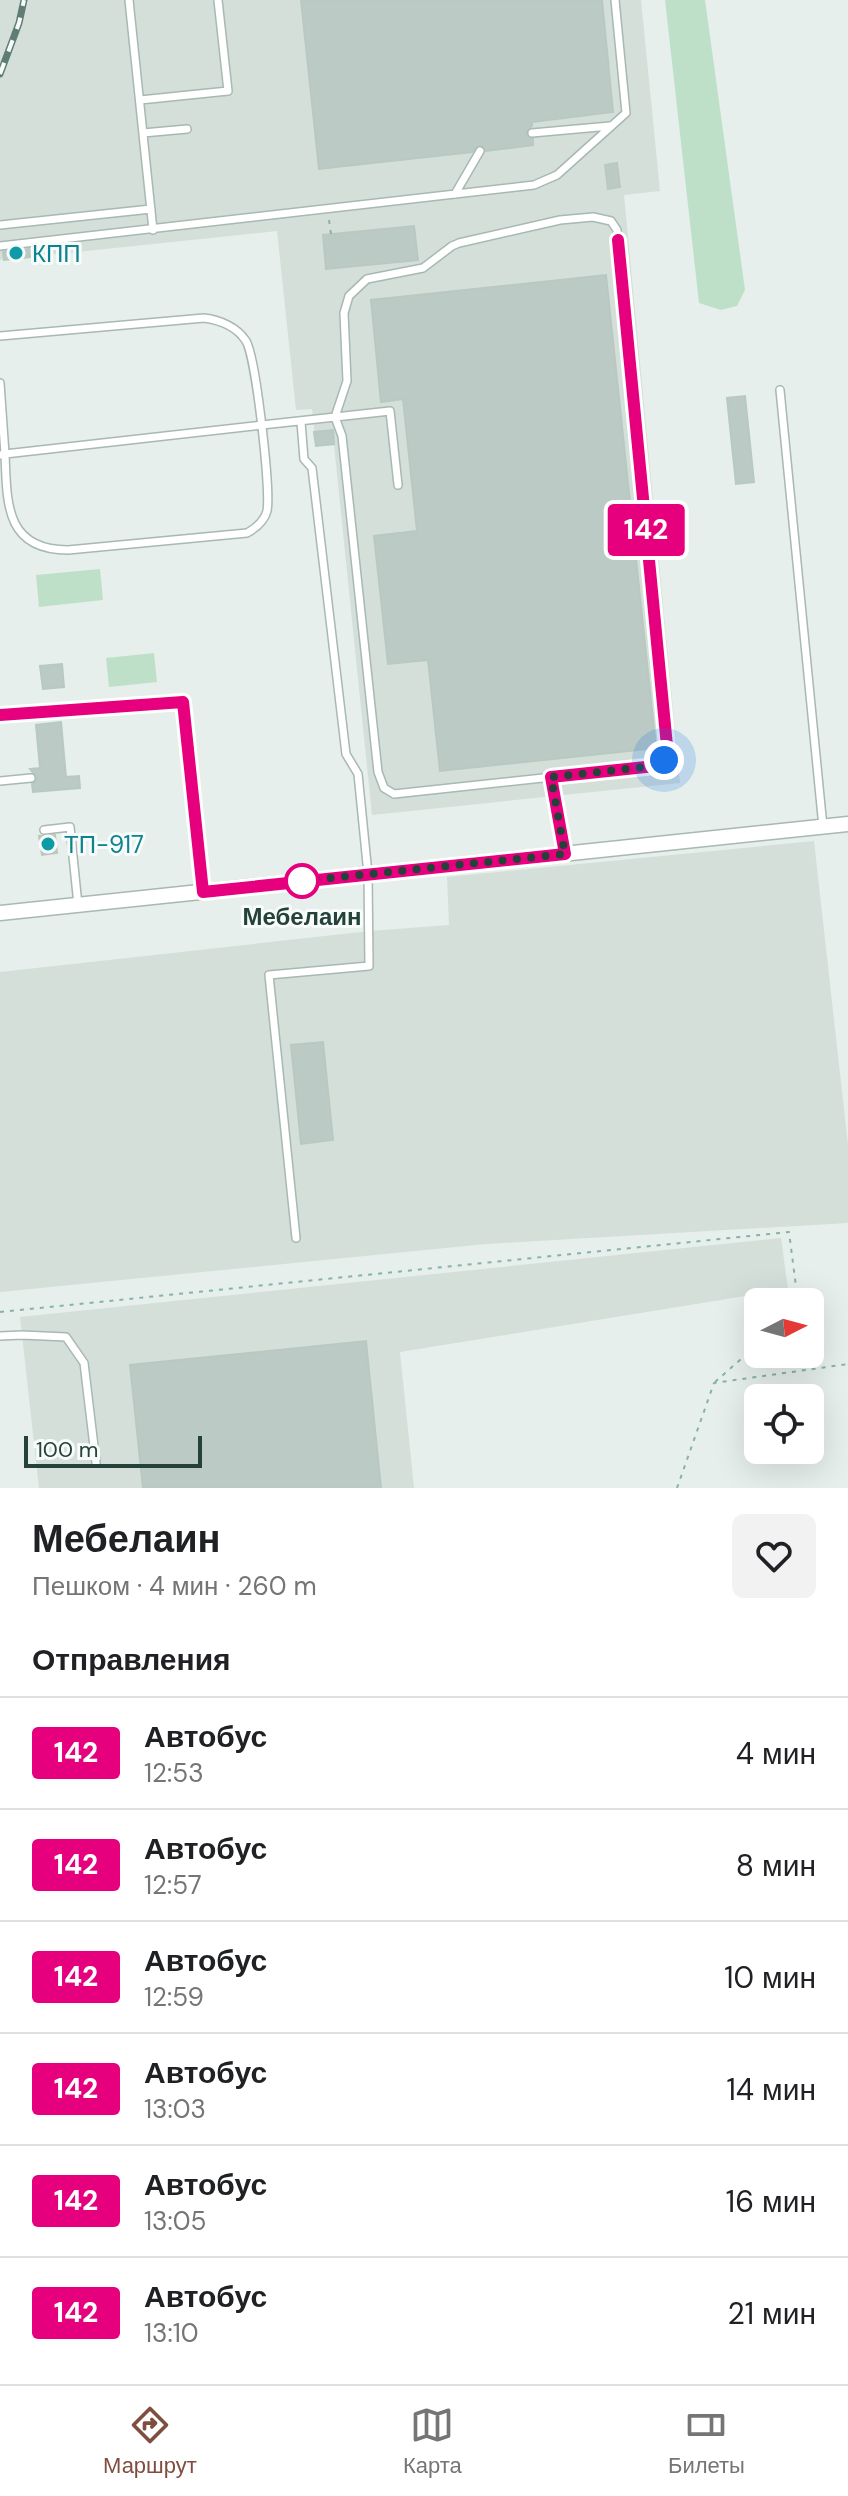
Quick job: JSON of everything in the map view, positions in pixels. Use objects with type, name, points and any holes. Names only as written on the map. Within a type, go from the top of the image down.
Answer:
[{"type":"street","points":[[0,913],[848,824]]},
{"type":"lane","points":[[129,0],[153,230]]},
{"type":"lane","points":[[140,100],[228,91],[218,0]]},
{"type":"lane","points":[[0,246],[534,185],[557,175],[626,113],[615,0]]},
{"type":"lane","points":[[532,133],[612,125]]},
{"type":"lane","points":[[143,133],[187,129]]},
{"type":"lane","points":[[455,194],[480,151]]},
{"type":"lane","points":[[0,225],[151,209]]},
{"type":"lane","points":[[604,218],[614,225],[624,300],[666,754],[664,760],[655,766],[400,794],[384,788],[378,772],[341,426],[335,417],[347,381],[345,304],[360,284],[373,277],[423,268],[459,243],[560,220],[604,218]]},
{"type":"lane","points":[[0,336],[204,318],[220,321],[240,335],[248,347],[262,425],[266,513],[254,529],[233,535],[68,550],[39,546],[25,538],[12,520],[3,454],[0,383]]},
{"type":"lane","points":[[780,390],[823,827]]},
{"type":"lane","points":[[3,454],[390,411],[398,485]]},
{"type":"lane","points":[[296,1238],[269,975],[369,966],[368,874],[358,774],[346,754],[312,468],[304,459],[301,422]]},
{"type":"lane","points":[[0,715],[183,702],[203,892]]},
{"type":"lane","points":[[551,777],[565,854]]},
{"type":"lane","points":[[0,781],[31,778]]},
{"type":"lane","points":[[44,830],[70,827],[78,905]]},
{"type":"lane","points":[[0,1336],[66,1337],[84,1363],[96,1463]]},
{"type":"path","points":[[330,226],[331,234]]},
{"type":"path","points":[[0,1312],[789,1232],[796,1288]]},
{"type":"path","points":[[677,1488],[714,1383],[744,1356]]},
{"type":"path","points":[[714,1383],[848,1364]]},
{"type":"shaded area","points":[[0,0],[641,0],[660,191],[624,195],[680,783],[372,815],[334,445],[316,446],[312,409],[296,410],[277,231],[0,260]]},
{"type":"shaded area","points":[[814,841],[848,1145],[848,1223],[486,1244],[0,1292],[0,972],[449,925],[447,877]]},
{"type":"shaded area","points":[[781,1238],[788,1288],[744,1288],[744,1296],[400,1352],[414,1488],[39,1488],[20,1317]]},
{"type":"green space","points":[[665,0],[705,0],[745,290],[737,306],[721,310],[699,303]]},
{"type":"green space","points":[[100,569],[103,600],[39,607],[36,575]]},
{"type":"green space","points":[[154,653],[157,682],[109,687],[106,658]]},
{"type":"building","points":[[301,0],[602,0],[613,112],[532,122],[526,133],[533,139],[533,145],[486,151],[479,145],[472,152],[319,169]]},
{"type":"building","points":[[617,163],[620,187],[608,189],[605,165]]},
{"type":"building","points":[[414,226],[418,260],[326,269],[323,235]]},
{"type":"building","name":"КПП","points":[[29,249],[30,257],[4,260],[3,252]]},
{"type":"building","points":[[606,275],[656,748],[440,771],[428,660],[388,664],[374,536],[417,531],[403,399],[381,402],[371,300]]},
{"type":"building","points":[[745,396],[754,482],[736,484],[727,398]]},
{"type":"building","points":[[333,430],[334,444],[316,446],[314,432]]},
{"type":"building","points":[[62,664],[64,687],[43,689],[40,666]]},
{"type":"building","points":[[61,722],[66,777],[79,776],[80,788],[33,792],[32,784],[37,777],[30,769],[40,768],[36,725]]},
{"type":"building","name":"ТП-917","points":[[55,835],[57,853],[42,855],[39,836]]},
{"type":"building","points":[[323,1042],[333,1140],[301,1144],[291,1045]]},
{"type":"building","points":[[366,1341],[381,1488],[143,1488],[130,1365]]},
{"type":"railway","points":[[0,74],[24,0]]},
{"type":"bus line","name":"142","points":[[0,715],[183,702],[203,892],[565,854],[551,777],[660,765],[667,746],[618,240]]},
{"type":"place","name":"КПП","points":[[16,253]]},
{"type":"place","name":"ТП-917","points":[[48,844]]},
{"type":"place","name":"Мебелаин","points":[[302,881]]},
{"type":"route","points":[[302,881],[565,854],[551,777],[655,766],[664,760]]}]
